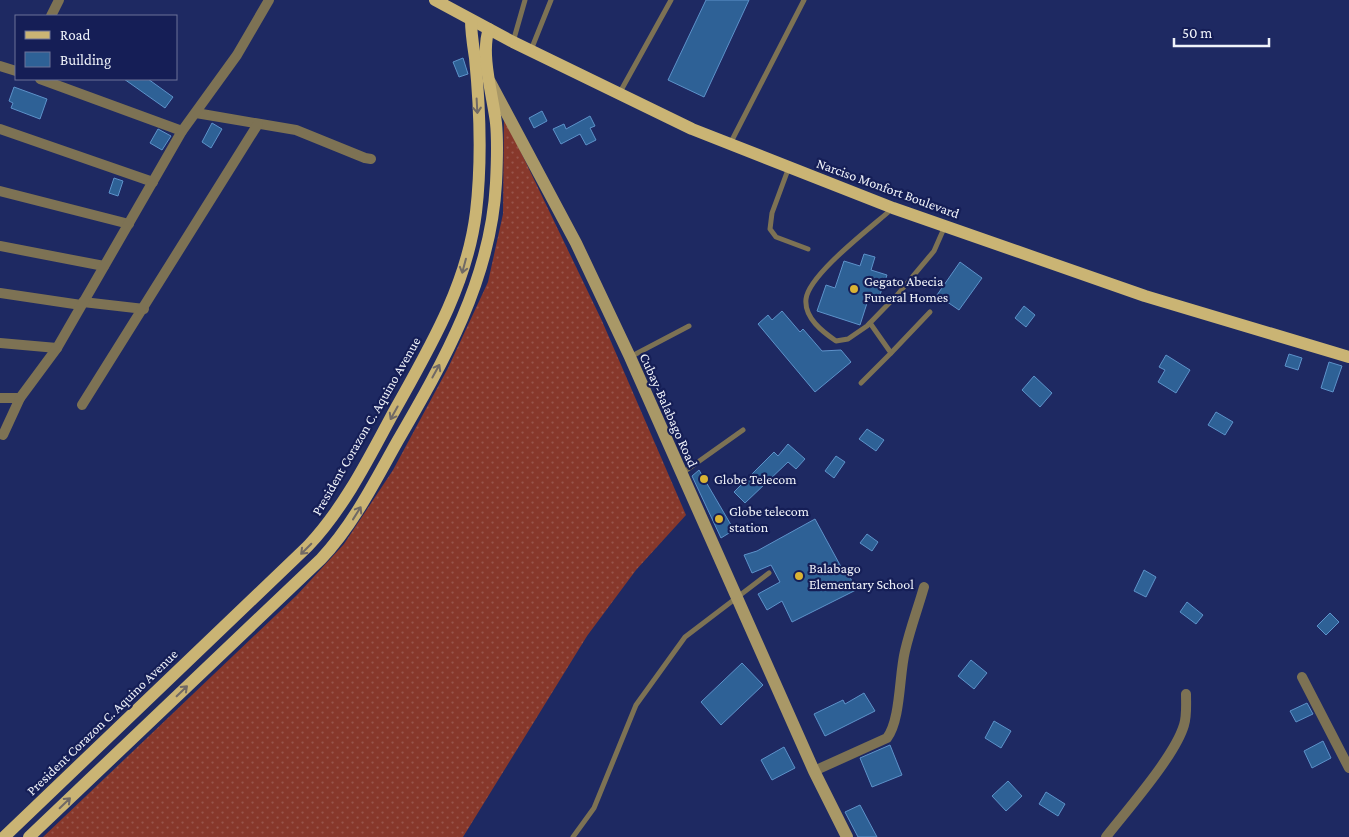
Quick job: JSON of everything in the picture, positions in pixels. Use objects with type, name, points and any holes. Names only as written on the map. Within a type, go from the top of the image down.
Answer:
[{"type":"main road","name":"Narciso Monfort Boulevard","points":[[442,2],[513,42],[692,129],[893,208],[1145,296],[1349,357]]},
{"type":"main road","name":"President Corazon C. Aquino Avenue","points":[[4,837],[324,529],[353,484],[428,349],[454,296],[464,264],[476,214],[480,151],[471,20]]},
{"type":"main road","points":[[30,837],[338,540],[356,514],[416,410],[470,303],[486,252],[494,216],[497,151],[486,44],[490,29]]},
{"type":"main road","name":"Cubay-Balabago Road","points":[[490,82],[576,243],[630,357],[814,771],[847,837]]},
{"type":"main road","points":[[119,726],[131,740]]},
{"type":"street","points":[[52,15],[59,0]]},
{"type":"street","points":[[3,435],[20,398],[57,348],[182,131],[237,55],[268,0]]},
{"type":"street","points":[[0,66],[15,70]]},
{"type":"street","points":[[43,80],[182,131]]},
{"type":"street","points":[[196,113],[296,130],[364,158],[371,159]]},
{"type":"street","points":[[82,405],[144,309],[258,124]]},
{"type":"street","points":[[0,129],[153,182]]},
{"type":"street","points":[[0,191],[129,224]]},
{"type":"street","points":[[0,246],[104,266]]},
{"type":"street","points":[[0,293],[144,309]]},
{"type":"street","points":[[0,343],[57,348]]},
{"type":"street","points":[[0,398],[20,398]]},
{"type":"street","points":[[814,771],[886,738],[893,730],[906,648],[924,587]]},
{"type":"street","points":[[1302,676],[1349,768]]},
{"type":"street","points":[[1106,837],[1181,734],[1185,723],[1186,694]]},
{"type":"lane","points":[[513,42],[525,0]]},
{"type":"lane","points":[[530,50],[551,0]]},
{"type":"lane","points":[[619,94],[671,0]]},
{"type":"lane","points":[[730,144],[804,0]]},
{"type":"lane","points":[[789,167],[772,213],[770,229],[776,237],[808,249]]},
{"type":"lane","points":[[893,208],[827,267],[813,285],[806,299],[812,319],[836,341],[848,339],[870,323],[898,294],[934,251],[946,226]]},
{"type":"lane","points":[[861,383],[930,312]]},
{"type":"lane","points":[[870,323],[891,353]]},
{"type":"lane","points":[[630,357],[689,326]]},
{"type":"lane","points":[[681,474],[743,430]]},
{"type":"lane","points":[[573,837],[594,808],[636,705],[685,637],[769,573]]},
{"type":"shaded area","points":[[504,117],[602,321],[686,515],[636,570],[587,636],[463,837],[43,837],[297,595],[344,544],[393,470],[448,368],[488,282],[503,214]]},
{"type":"building","points":[[706,0],[749,0],[704,97],[668,80]]},
{"type":"building","points":[[463,58],[468,74],[459,77],[453,62]]},
{"type":"building","points":[[125,80],[149,80],[173,97],[165,108]]},
{"type":"building","points":[[14,87],[47,99],[40,119],[11,108],[13,103],[9,101]]},
{"type":"building","points":[[542,111],[547,121],[534,128],[529,118]]},
{"type":"building","points":[[590,116],[595,126],[590,128],[596,140],[586,145],[580,134],[561,144],[553,129],[564,124],[566,129]]},
{"type":"building","points":[[212,123],[222,129],[211,148],[202,142]]},
{"type":"building","points":[[158,129],[171,136],[162,150],[150,143]]},
{"type":"building","points":[[114,178],[123,181],[118,196],[109,193]]},
{"type":"building","points":[[864,254],[875,257],[871,270],[887,275],[877,303],[868,300],[860,325],[817,311],[826,285],[835,288],[844,261],[860,266]]},
{"type":"building","points":[[960,262],[982,278],[959,310],[937,295]]},
{"type":"building","points":[[1024,306],[1035,315],[1026,327],[1015,318]]},
{"type":"building","points":[[782,311],[800,332],[803,329],[822,351],[841,350],[851,362],[815,392],[758,324],[768,315],[772,320]]},
{"type":"building","points":[[1289,354],[1302,358],[1298,370],[1285,366]]},
{"type":"building","points":[[1166,355],[1190,370],[1176,393],[1158,382],[1165,370],[1159,367]]},
{"type":"building","points":[[1329,362],[1342,366],[1333,392],[1321,388]]},
{"type":"building","points":[[1034,376],[1052,393],[1040,407],[1022,390]]},
{"type":"building","points":[[1216,412],[1233,422],[1225,435],[1208,425]]},
{"type":"building","points":[[867,429],[884,440],[876,451],[859,439]]},
{"type":"building","points":[[788,444],[805,459],[796,469],[788,462],[745,503],[734,492],[774,452],[778,456]]},
{"type":"building","points":[[836,456],[845,462],[834,478],[825,471]]},
{"type":"building","points":[[699,470],[734,530],[721,538],[692,476]]},
{"type":"building","points":[[815,519],[846,576],[849,575],[856,590],[792,622],[782,601],[767,610],[758,594],[780,582],[771,565],[752,573],[744,555],[757,551]]},
{"type":"building","points":[[867,534],[878,542],[872,551],[860,543]]},
{"type":"building","points":[[1144,570],[1156,577],[1146,597],[1134,591]]},
{"type":"building","points":[[1187,602],[1203,615],[1196,624],[1180,612]]},
{"type":"building","points":[[1330,613],[1339,622],[1326,635],[1317,626]]},
{"type":"building","points":[[971,660],[987,673],[974,689],[958,676]]},
{"type":"building","points":[[742,663],[763,685],[721,725],[701,702]]},
{"type":"building","points":[[864,693],[875,711],[825,736],[814,714],[843,700],[845,704]]},
{"type":"building","points":[[1307,703],[1313,714],[1296,722],[1290,711]]},
{"type":"building","points":[[994,721],[1011,731],[1001,748],[985,738]]},
{"type":"building","points":[[1323,741],[1331,758],[1312,768],[1304,751]]},
{"type":"building","points":[[890,745],[902,775],[872,787],[860,758]]},
{"type":"building","points":[[784,747],[795,768],[772,780],[761,760]]},
{"type":"building","points":[[1008,781],[1022,796],[1006,811],[992,796]]},
{"type":"building","points":[[1046,792],[1065,804],[1058,816],[1039,804]]},
{"type":"building","points":[[860,805],[877,837],[858,837],[845,812]]},
{"type":"place","name":"Gegato Abecia Funeral Homes","points":[[854,289]]},
{"type":"place","name":"Globe Telecom","points":[[704,479]]},
{"type":"place","name":"Globe telecom station","points":[[719,519]]},
{"type":"place","name":"Balabago Elementary School","points":[[799,576]]}]
